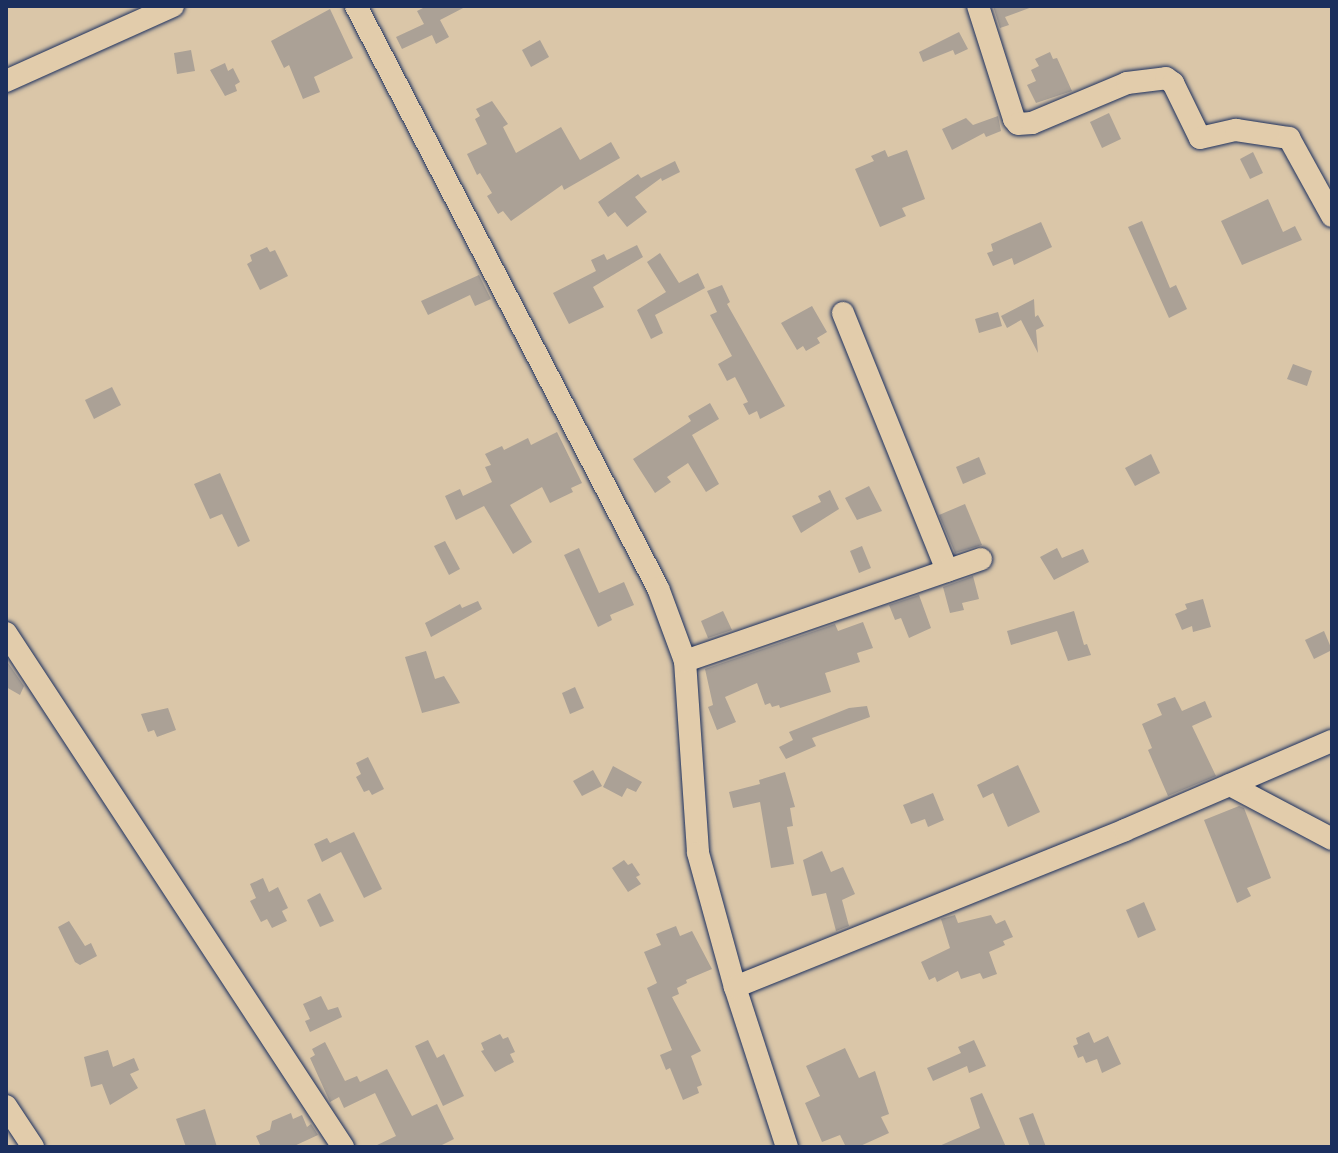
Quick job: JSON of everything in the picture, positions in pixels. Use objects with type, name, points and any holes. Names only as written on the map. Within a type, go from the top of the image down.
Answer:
[{"type":"street","points":[[6,81],[173,6]]},
{"type":"street","points":[[356,6],[658,588],[685,661],[698,853],[735,987],[787,1147]]},
{"type":"street","points":[[978,6],[1018,124],[1032,123],[1127,83],[1166,78],[1173,83],[1200,138],[1236,130],[1289,138],[1332,216]]},
{"type":"street","points":[[843,313],[947,571]]},
{"type":"street","points":[[685,661],[981,559]]},
{"type":"street","points":[[6,633],[343,1147]]},
{"type":"street","points":[[735,987],[1332,741]]},
{"type":"street","points":[[1230,785],[1332,839]]},
{"type":"street","points":[[6,1106],[33,1147]]},
{"type":"building","points":[[427,6],[467,6],[440,20],[449,37],[436,44],[432,35],[402,49],[396,37],[424,24],[417,11]]},
{"type":"building","points":[[993,6],[1032,7],[1005,17],[1009,25],[1000,28]]},
{"type":"building","points":[[330,9],[353,58],[314,77],[320,92],[303,99],[289,65],[284,68],[271,41]]},
{"type":"building","points":[[959,32],[968,49],[955,55],[953,50],[923,62],[919,52]]},
{"type":"building","points":[[540,40],[549,57],[531,67],[522,50]]},
{"type":"building","points":[[191,50],[195,71],[177,74],[174,53]]},
{"type":"building","points":[[1050,52],[1053,59],[1057,58],[1072,91],[1036,103],[1027,85],[1036,81],[1031,70],[1039,66],[1035,59]]},
{"type":"building","points":[[225,63],[228,71],[233,68],[240,82],[235,85],[237,91],[225,96],[210,70]]},
{"type":"building","points":[[492,101],[508,124],[503,127],[516,153],[561,127],[580,160],[611,142],[620,158],[564,190],[562,185],[511,221],[503,211],[498,214],[487,196],[492,193],[480,173],[477,175],[467,154],[487,144],[475,119],[480,116],[476,109]]},
{"type":"building","points":[[1109,113],[1121,139],[1102,148],[1090,122]]},
{"type":"building","points":[[998,116],[1001,131],[986,137],[984,133],[952,150],[942,129],[966,118],[973,125]]},
{"type":"building","points":[[885,150],[888,157],[907,150],[925,199],[902,208],[906,216],[880,227],[855,169],[874,161],[871,156]]},
{"type":"building","points":[[1253,152],[1263,173],[1250,179],[1240,159]]},
{"type":"building","points":[[675,161],[680,172],[662,181],[661,178],[635,197],[647,212],[627,227],[615,212],[608,217],[598,202],[638,174],[641,178]]},
{"type":"building","points":[[1268,199],[1283,232],[1295,226],[1302,240],[1242,265],[1221,221]]},
{"type":"building","points":[[1142,221],[1170,288],[1176,285],[1187,309],[1169,318],[1128,227]]},
{"type":"building","points":[[1041,222],[1052,247],[1014,265],[1012,258],[993,266],[987,253],[993,251],[991,244]]},
{"type":"building","points":[[637,245],[643,257],[593,287],[604,307],[569,324],[553,293],[596,271],[591,260],[604,254],[607,260]]},
{"type":"building","points":[[267,247],[270,252],[275,250],[288,276],[260,290],[247,264],[252,261],[250,255]]},
{"type":"building","points":[[660,253],[679,283],[698,273],[705,288],[655,315],[663,333],[651,339],[637,310],[666,292],[647,262]]},
{"type":"building","points":[[479,275],[491,299],[475,306],[470,295],[428,315],[421,301]]},
{"type":"building","points":[[722,285],[730,302],[727,304],[785,406],[760,419],[757,411],[749,415],[743,404],[748,402],[735,377],[727,381],[718,364],[732,356],[710,315],[717,312],[707,291]]},
{"type":"building","points":[[1034,299],[1035,317],[1038,315],[1044,326],[1036,330],[1038,353],[1021,320],[1007,328],[1001,316]]},
{"type":"building","points":[[812,306],[827,332],[817,338],[820,343],[806,351],[803,346],[797,350],[781,323]]},
{"type":"building","points":[[998,312],[1002,326],[979,333],[975,319]]},
{"type":"building","points":[[1293,364],[1312,371],[1307,386],[1287,379]]},
{"type":"building","points":[[112,387],[121,405],[94,419],[85,400]]},
{"type":"building","points":[[710,403],[719,419],[692,435],[719,484],[706,492],[688,463],[667,477],[671,482],[655,493],[633,459],[691,421],[688,416]]},
{"type":"building","points":[[557,432],[582,483],[571,488],[573,492],[550,503],[542,487],[510,505],[532,542],[513,554],[484,506],[456,520],[445,496],[460,489],[463,496],[492,482],[485,467],[491,465],[485,454],[502,446],[504,450],[528,438],[531,445]]},
{"type":"building","points":[[1151,454],[1160,473],[1135,486],[1125,468]]},
{"type":"building","points":[[979,457],[986,474],[963,484],[956,467]]},
{"type":"building","points":[[220,473],[250,541],[238,547],[222,514],[210,519],[194,484]]},
{"type":"building","points":[[869,486],[882,511],[857,520],[845,498]]},
{"type":"building","points":[[830,490],[839,509],[801,533],[792,516],[821,502],[818,496]]},
{"type":"building","points":[[965,504],[982,545],[955,553],[939,515]]},
{"type":"building","points":[[445,541],[460,569],[449,575],[434,546]]},
{"type":"building","points":[[862,546],[871,568],[859,573],[850,551]]},
{"type":"building","points":[[579,548],[599,593],[624,582],[634,605],[610,615],[612,620],[598,627],[564,555]]},
{"type":"building","points":[[1057,548],[1062,558],[1083,549],[1089,562],[1054,580],[1040,557]]},
{"type":"building","points":[[973,576],[979,599],[962,603],[964,610],[950,613],[943,587]]},
{"type":"building","points":[[919,595],[931,628],[909,638],[901,618],[895,620],[889,605]]},
{"type":"building","points":[[1203,599],[1211,627],[1193,632],[1192,626],[1182,630],[1175,614],[1187,609],[1185,604]]},
{"type":"building","points":[[478,601],[482,609],[431,637],[425,623],[460,604],[462,608]]},
{"type":"building","points":[[723,611],[732,630],[708,638],[701,621]]},
{"type":"building","points":[[1074,611],[1084,645],[1087,644],[1091,655],[1068,661],[1057,631],[1011,645],[1007,631]]},
{"type":"building","points":[[863,622],[873,648],[857,653],[860,662],[825,673],[831,692],[780,708],[779,705],[772,707],[770,703],[765,705],[757,683],[725,697],[736,722],[717,730],[708,707],[713,705],[705,669],[835,624],[838,631]]},
{"type":"building","points":[[1324,631],[1332,650],[1314,659],[1305,640]]},
{"type":"building","points":[[426,651],[435,679],[444,676],[460,703],[422,713],[405,657]]},
{"type":"building","points":[[6,660],[24,686],[20,695],[6,687]]},
{"type":"building","points":[[575,687],[584,708],[570,714],[562,693]]},
{"type":"building","points":[[1175,697],[1182,711],[1205,701],[1212,717],[1192,726],[1216,776],[1168,796],[1148,750],[1152,748],[1142,724],[1162,715],[1157,704]]},
{"type":"building","points":[[867,706],[870,717],[812,738],[816,746],[786,759],[779,747],[793,740],[789,732],[849,708]]},
{"type":"building","points":[[168,708],[176,730],[157,737],[154,730],[148,732],[141,714]]},
{"type":"building","points":[[368,757],[384,789],[372,795],[369,790],[364,792],[356,777],[361,774],[356,763]]},
{"type":"building","points":[[1018,765],[1040,812],[1008,827],[993,793],[983,798],[977,785]]},
{"type":"building","points":[[613,766],[642,782],[636,792],[627,788],[622,797],[603,787]]},
{"type":"building","points":[[593,770],[602,786],[582,796],[573,781]]},
{"type":"building","points":[[785,772],[795,807],[790,808],[793,826],[787,827],[794,864],[771,868],[760,802],[733,808],[729,792],[760,784],[759,780]]},
{"type":"building","points":[[933,793],[944,820],[928,827],[925,819],[911,824],[903,805]]},
{"type":"building","points":[[1239,806],[1244,808],[1271,878],[1247,888],[1251,896],[1237,903],[1204,820]]},
{"type":"building","points":[[354,832],[382,889],[364,898],[341,852],[322,862],[314,844],[327,838],[330,843]]},
{"type":"building","points":[[822,851],[831,872],[843,867],[855,894],[842,900],[849,926],[836,931],[826,893],[812,896],[803,860]]},
{"type":"building","points":[[624,860],[628,865],[632,863],[640,875],[636,877],[641,884],[628,892],[612,868]]},
{"type":"building","points":[[263,878],[269,892],[278,887],[288,908],[282,911],[287,921],[272,928],[267,919],[261,922],[250,901],[256,898],[250,884]]},
{"type":"building","points":[[320,893],[334,921],[320,927],[307,900]]},
{"type":"building","points":[[1144,902],[1156,930],[1138,938],[1126,910]]},
{"type":"building","points":[[955,915],[958,923],[991,915],[996,924],[1005,920],[1013,937],[1003,941],[1005,945],[989,952],[997,974],[983,979],[980,973],[961,979],[958,971],[937,982],[935,977],[929,980],[921,962],[950,948],[941,919]]},
{"type":"building","points":[[69,921],[85,946],[91,943],[97,956],[80,965],[75,962],[58,927]]},
{"type":"building","points":[[676,926],[680,936],[692,931],[712,969],[686,980],[687,983],[677,988],[679,994],[672,997],[701,1051],[691,1056],[702,1085],[697,1087],[699,1093],[683,1100],[670,1068],[666,1070],[660,1055],[672,1050],[647,988],[657,983],[644,952],[661,945],[656,934]]},
{"type":"building","points":[[321,996],[328,1010],[338,1007],[342,1017],[310,1032],[305,1021],[310,1019],[303,1004]]},
{"type":"building","points":[[1089,1032],[1094,1043],[1108,1036],[1121,1064],[1102,1073],[1097,1059],[1086,1063],[1083,1056],[1078,1058],[1073,1046],[1078,1044],[1076,1038]]},
{"type":"building","points":[[500,1034],[503,1039],[508,1037],[515,1052],[510,1054],[514,1062],[495,1072],[481,1051],[484,1050],[481,1043]]},
{"type":"building","points":[[428,1040],[437,1058],[444,1054],[464,1096],[443,1106],[415,1046]]},
{"type":"building","points":[[974,1040],[986,1066],[969,1073],[967,1066],[933,1081],[927,1068],[961,1053],[958,1047]]},
{"type":"building","points":[[325,1042],[345,1081],[357,1076],[360,1082],[387,1069],[412,1116],[437,1104],[454,1139],[438,1147],[373,1147],[396,1136],[375,1093],[344,1108],[339,1097],[330,1102],[310,1058],[315,1055],[312,1049]]},
{"type":"building","points":[[845,1048],[859,1078],[875,1071],[889,1114],[881,1117],[889,1133],[858,1147],[846,1147],[840,1135],[822,1142],[805,1103],[820,1096],[806,1066]]},
{"type":"building","points":[[108,1050],[113,1067],[134,1058],[139,1070],[130,1074],[138,1088],[110,1105],[102,1084],[91,1087],[84,1057]]},
{"type":"building","points":[[982,1093],[1006,1147],[937,1147],[980,1128],[970,1098]]},
{"type":"building","points":[[205,1109],[217,1147],[186,1147],[176,1119]]},
{"type":"building","points":[[291,1113],[293,1119],[302,1115],[307,1127],[311,1124],[318,1135],[292,1147],[261,1147],[256,1136],[270,1130],[272,1121]]},
{"type":"building","points":[[1033,1113],[1046,1147],[1030,1147],[1019,1118]]}]
